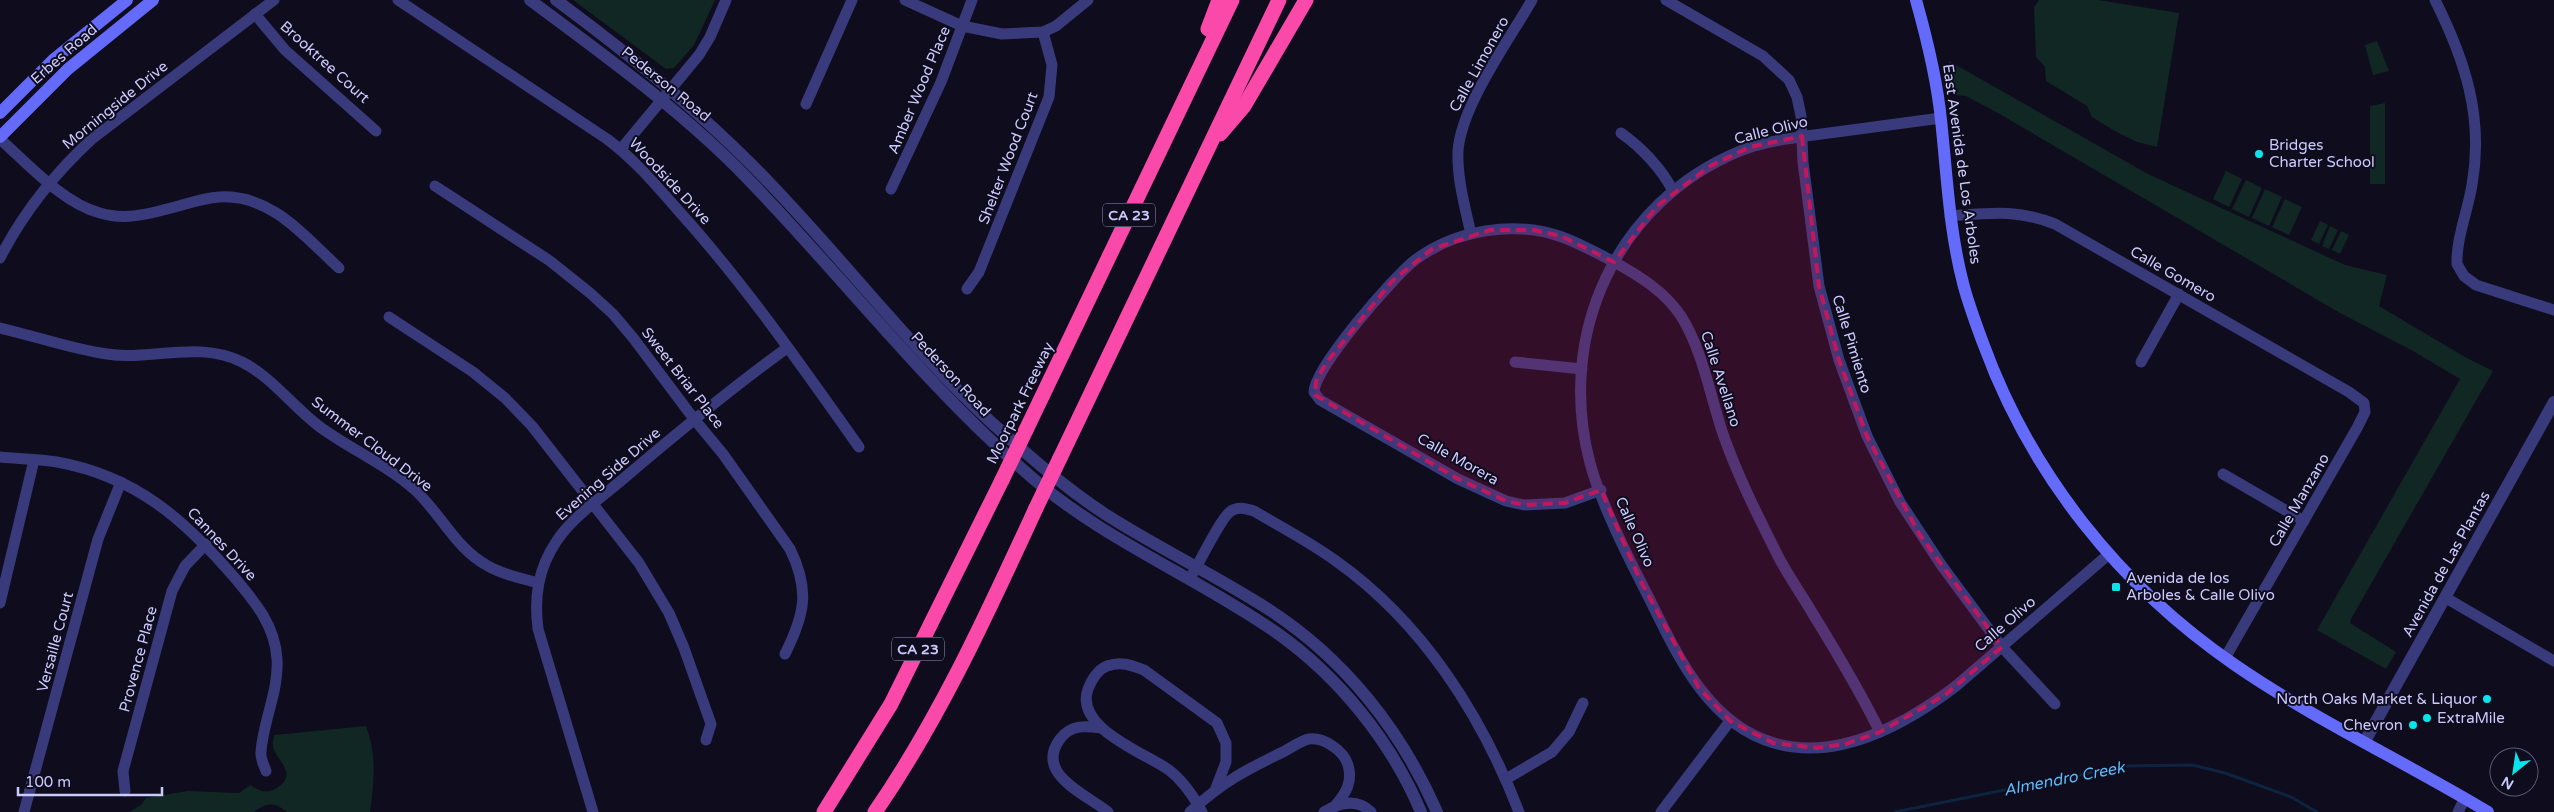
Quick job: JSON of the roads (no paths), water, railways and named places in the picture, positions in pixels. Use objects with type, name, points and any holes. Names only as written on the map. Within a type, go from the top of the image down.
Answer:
[{"type":"highway","points":[[1144,185],[1220,0]]},
{"type":"highway","name":"Moorpark Freeway","points":[[824,812],[891,704],[1002,480],[1232,0]]},
{"type":"highway","name":"CA 23","points":[[875,812],[900,775],[950,686],[1279,0]]},
{"type":"highway","points":[[1207,148],[1244,106],[1306,0]]},
{"type":"main road","name":"Erbes Road","points":[[0,113],[53,60],[127,0]]},
{"type":"main road","name":"Erbes Road","points":[[0,138],[68,69],[153,0]]},
{"type":"main road","name":"East Avenida de Los Arboles","points":[[1916,0],[1927,43],[1941,118],[1950,216],[1964,287],[1999,386],[2046,472],[2075,514],[2109,554],[2156,602],[2225,658],[2272,689],[2488,812]]},
{"type":"street","name":"Morningside Drive","points":[[0,258],[23,220],[50,183],[92,139],[274,0]]},
{"type":"street","name":"Woodside Drive","points":[[398,0],[620,149],[714,250],[791,351],[858,447]]},
{"type":"street","name":"Pederson Road","points":[[530,0],[666,94],[751,164],[923,352],[989,420],[1037,462],[1089,503],[1292,626],[1339,667],[1371,702],[1396,735],[1413,762],[1437,812]]},
{"type":"street","name":"Pederson Road","points":[[556,0],[627,53],[746,177],[965,415],[1032,478],[1081,514],[1276,632],[1323,672],[1374,730],[1402,774],[1420,812]]},
{"type":"street","points":[[620,149],[710,37],[726,0]]},
{"type":"street","points":[[806,104],[852,0]]},
{"type":"street","points":[[905,0],[962,26],[1002,34],[1043,32],[1056,26],[1088,0]]},
{"type":"street","name":"Amber Wood Place","points":[[891,189],[942,82],[972,0]]},
{"type":"street","name":"Calle Limonero","points":[[1471,234],[1459,181],[1458,150],[1462,126],[1472,103],[1532,0]]},
{"type":"street","name":"Calle Pimiento","points":[[1666,0],[1763,56],[1789,80],[1797,97],[1807,202],[1819,286],[1839,360],[1867,436],[1890,484],[1920,535],[2002,647],[2055,704]]},
{"type":"street","points":[[2435,0],[2450,30],[2468,76],[2475,125],[2473,183],[2457,264],[2464,276],[2476,285],[2554,310]]},
{"type":"street","name":"Brooktree Court","points":[[254,14],[285,50],[376,131]]},
{"type":"street","name":"Shelter Wood Court","points":[[967,290],[979,272],[1049,97],[1052,65],[1043,32]]},
{"type":"street","name":"Calle Olivo","points":[[1941,118],[1802,136],[1739,151],[1710,166],[1673,191],[1640,223],[1614,262],[1592,312],[1582,369],[1582,411],[1590,463],[1600,490],[1640,580],[1672,643],[1698,688],[1730,721],[1748,732],[1773,743],[1795,747],[1846,744],[1880,732],[1945,694],[2109,554]]},
{"type":"street","points":[[1621,133],[1634,142],[1669,182],[1673,191]]},
{"type":"street","points":[[0,138],[50,183],[82,206],[100,214],[117,217],[144,215],[216,197],[252,200],[281,215],[339,268]]},
{"type":"street","name":"Sweet Briar Place","points":[[435,186],[550,261],[590,293],[634,339],[694,419],[723,454],[790,549],[798,566],[804,590],[802,612],[799,626],[785,654]]},
{"type":"street","name":"Calle Gomero","points":[[1950,216],[2003,212],[2032,215],[2055,224],[2349,392],[2365,407]]},
{"type":"street","name":"Calle Avellano","points":[[1314,392],[1316,381],[1326,363],[1392,281],[1432,249],[1471,234],[1511,228],[1534,230],[1561,236],[1593,250],[1614,262],[1658,290],[1672,303],[1691,334],[1724,436],[1780,560],[1857,684],[1880,732]]},
{"type":"street","points":[[2141,362],[2179,294]]},
{"type":"street","points":[[389,317],[473,372],[505,398],[532,426],[592,506],[639,563],[669,613],[711,724],[706,740]]},
{"type":"street","name":"Summer Cloud Drive","points":[[0,328],[107,354],[130,355],[198,350],[219,353],[240,360],[263,376],[319,426],[414,489],[432,507],[460,544],[476,559],[502,573],[538,582]]},
{"type":"street","name":"Evening Side Drive","points":[[593,812],[538,629],[535,606],[538,582],[546,560],[557,541],[569,526],[728,390],[787,348]]},
{"type":"street","points":[[1515,362],[1582,369]]},
{"type":"street","name":"Calle Morera","points":[[1314,392],[1320,400],[1458,479],[1506,501],[1524,505],[1565,503],[1600,490]]},
{"type":"street","name":"Avenida de Las Plantas","points":[[2365,741],[2554,402]]},
{"type":"street","name":"Calle Manzano","points":[[2225,658],[2363,417],[2365,407]]},
{"type":"street","name":"Cannes Drive","points":[[0,457],[78,466],[121,482],[168,510],[206,544],[259,607],[274,638],[277,659],[276,680],[260,754],[266,771]]},
{"type":"street","points":[[0,603],[34,460]]},
{"type":"street","points":[[2223,474],[2304,521]]},
{"type":"street","name":"Versaille Court","points":[[24,812],[98,540],[121,482]]},
{"type":"street","points":[[1189,580],[1222,520],[1230,511],[1242,508],[1254,511],[1336,560],[1389,606],[1445,670],[1480,727],[1506,779],[1519,812]]},
{"type":"street","name":"Provence Place","points":[[125,791],[123,771],[172,590],[185,566],[206,544]]},
{"type":"street","points":[[2446,598],[2554,660]]},
{"type":"street","points":[[1216,788],[1226,762],[1226,743],[1217,723],[1144,670],[1124,663],[1112,664],[1097,672],[1086,695],[1086,704],[1102,728],[1131,749],[1170,770],[1197,809],[1216,788],[1238,774],[1309,739],[1322,740],[1337,749],[1348,763],[1350,777],[1348,788],[1335,806]]},
{"type":"street","points":[[1506,779],[1552,752],[1568,732],[1583,703]]},
{"type":"street","points":[[1661,812],[1730,721]]},
{"type":"street","points":[[1102,728],[1075,727],[1066,732],[1053,751],[1058,774],[1068,785],[1108,812]]},
{"type":"street","points":[[2458,812],[2466,798]]},
{"type":"street","points":[[1324,812],[1335,806],[1356,803],[1371,812]]},
{"type":"waterway","name":"Almendro Creek","points":[[1895,812],[2124,766],[2192,765],[2225,773],[2291,797],[2317,812]]},
{"type":"place","name":"Bridges Charter School","points":[[2259,154]]},
{"type":"place","name":"Avenida de los Arboles & Calle Olivo","points":[[2116,587]]},
{"type":"place","name":"North Oaks Market & Liquor","points":[[2487,699]]},
{"type":"place","name":"ExtraMile","points":[[2427,718]]},
{"type":"place","name":"Chevron","points":[[2413,725]]}]
